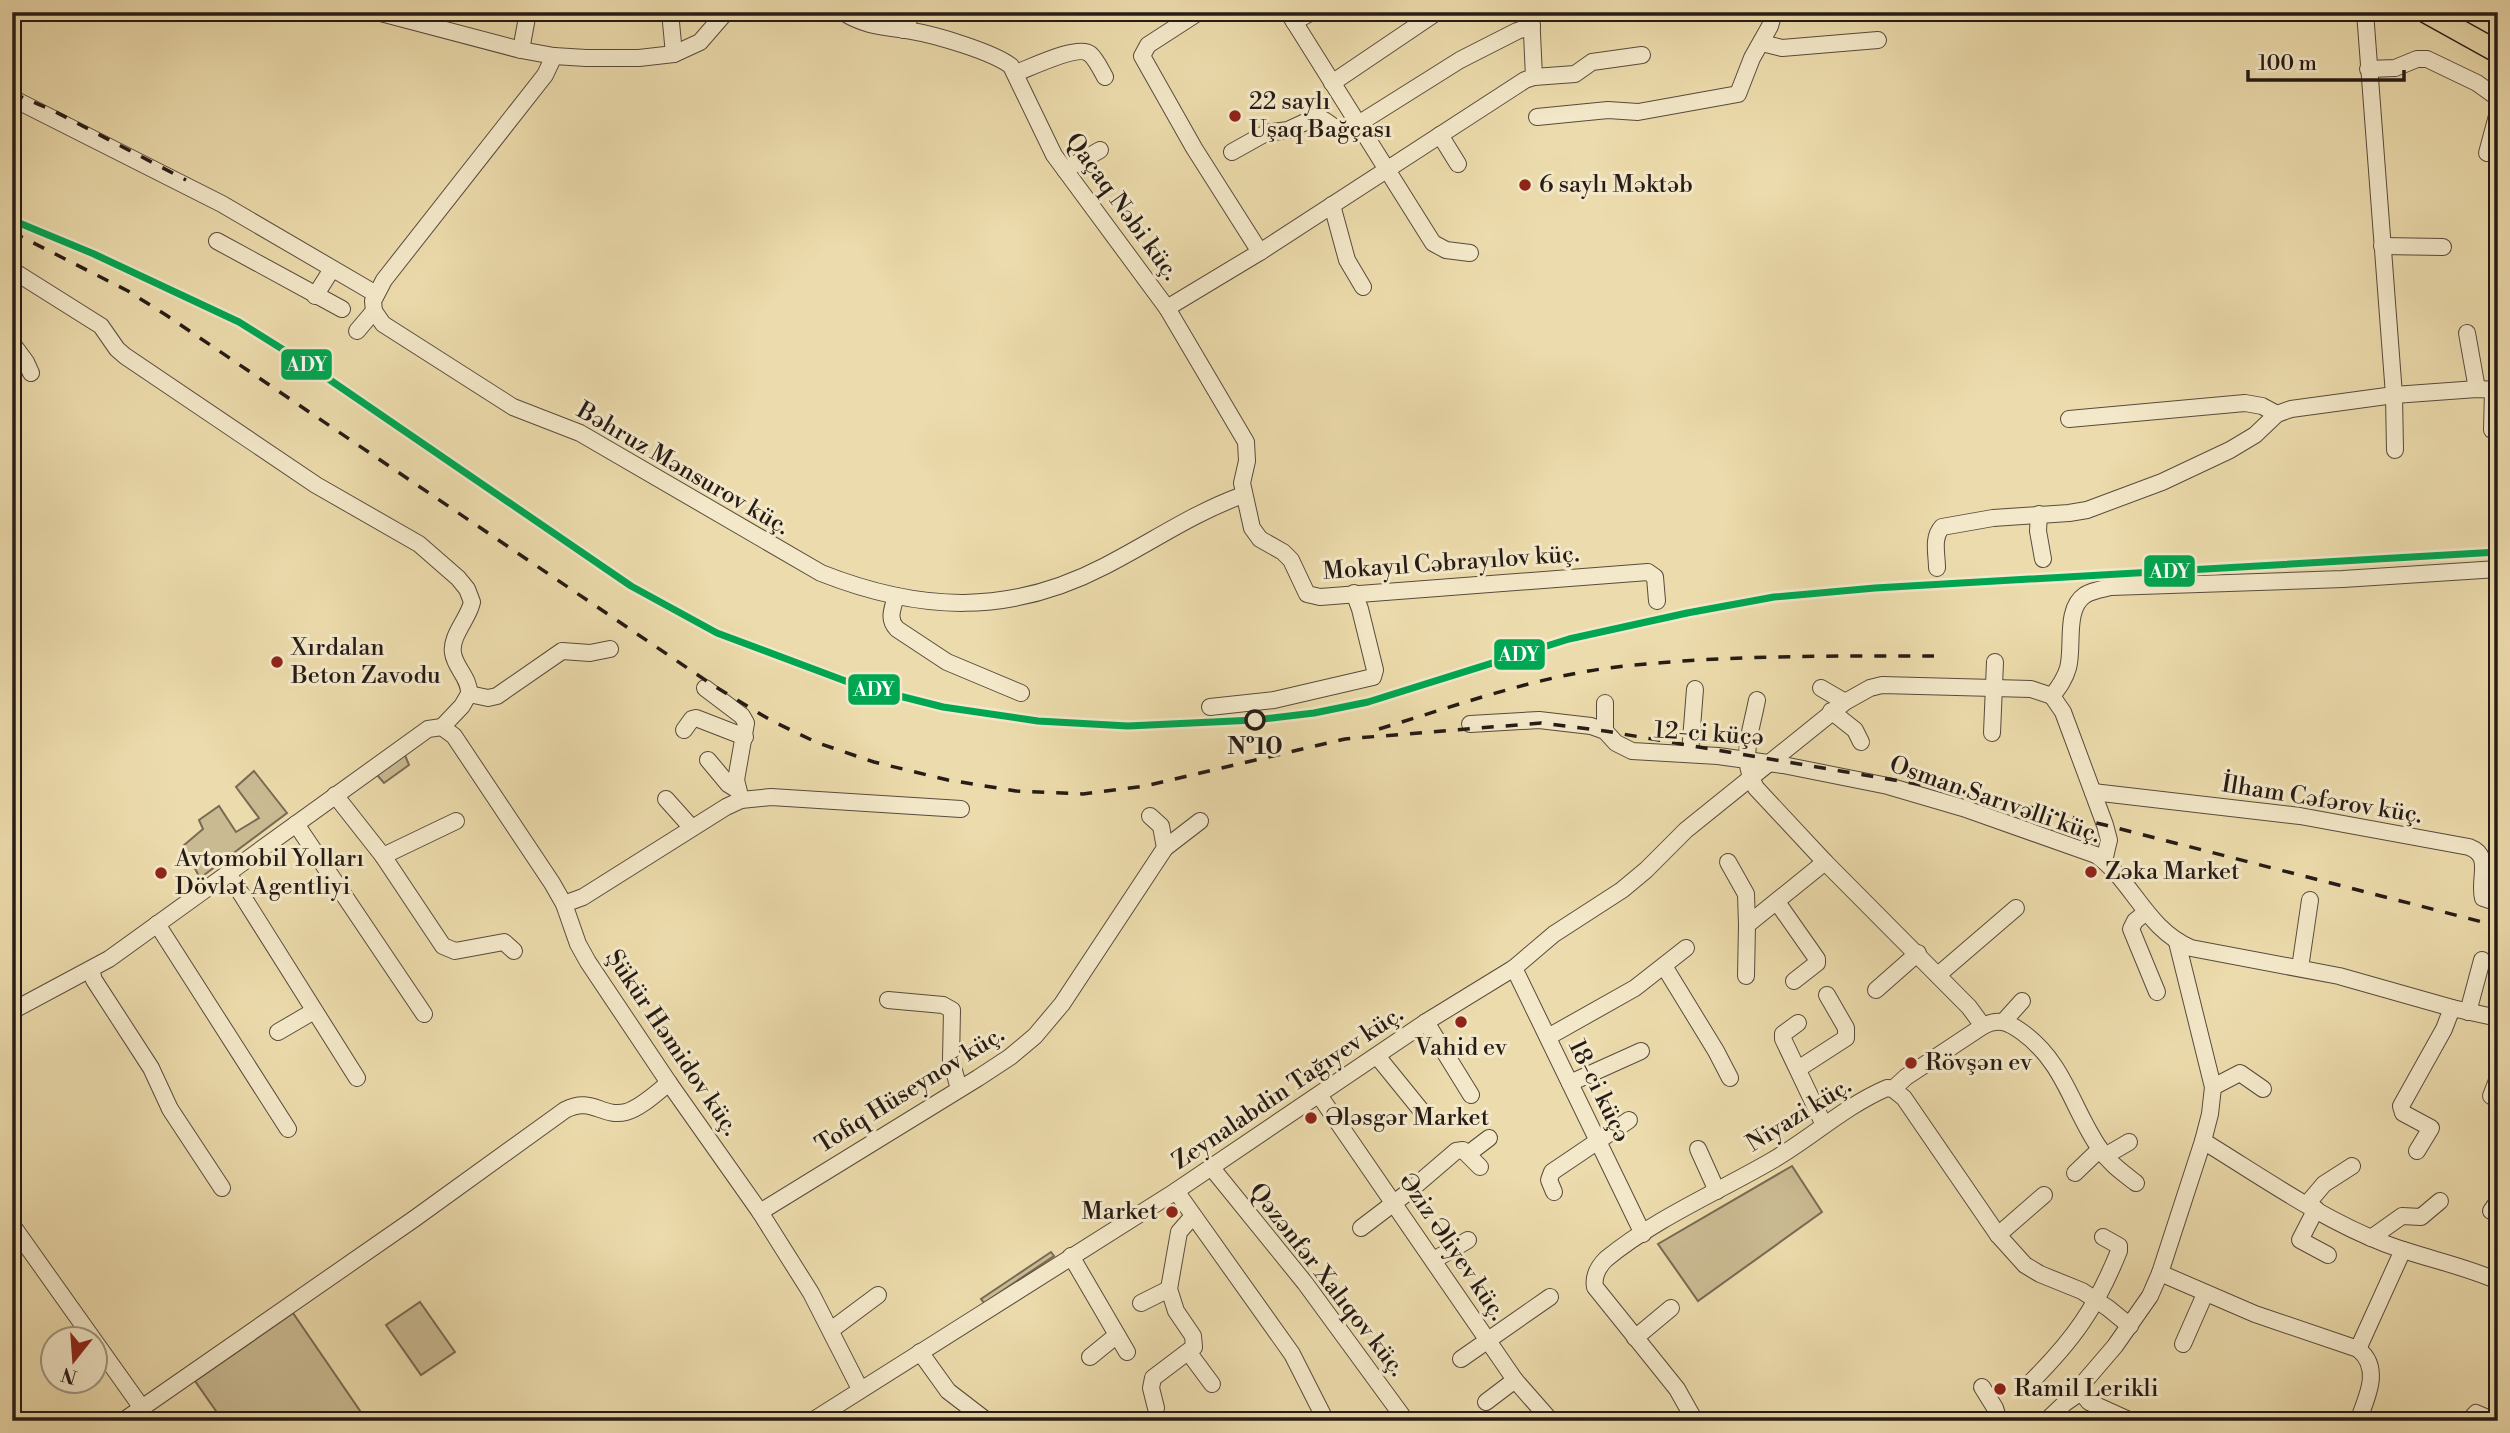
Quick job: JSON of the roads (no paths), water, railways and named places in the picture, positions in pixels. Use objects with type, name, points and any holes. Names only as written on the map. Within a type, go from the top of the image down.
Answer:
[{"type":"highway","points":[[2427,12],[2498,52]]},
{"type":"highway","points":[[2454,12],[2498,36]]},
{"type":"street","points":[[521,50],[528,12]]},
{"type":"street","points":[[670,12],[674,54]]},
{"type":"street","points":[[382,13],[521,50],[554,56],[639,58],[674,54],[700,42],[726,12]]},
{"type":"street","points":[[844,12],[873,26],[937,36],[998,58],[1011,66],[1016,73],[1069,53],[1084,51],[1092,56],[1105,77]]},
{"type":"street","points":[[903,30],[913,12]]},
{"type":"street","points":[[1199,12],[1148,45],[1142,56],[1194,148],[1260,252]]},
{"type":"street","points":[[1312,12],[1291,17],[1433,243],[1446,250],[1470,253]]},
{"type":"street","points":[[1332,83],[1437,12]]},
{"type":"street","points":[[1537,117],[1608,110],[1639,112],[1732,96],[1741,90],[1746,72],[1770,26],[1774,12]]},
{"type":"street","points":[[2365,12],[2394,395],[2395,450]]},
{"type":"street","points":[[1532,19],[1534,77]]},
{"type":"street","points":[[1233,152],[1266,133],[1289,130],[1316,117],[1344,132],[1460,60],[1517,31],[1532,19]]},
{"type":"street","points":[[1762,43],[1783,48],[1878,40]]},
{"type":"street","points":[[1167,308],[1260,252],[1525,80],[1575,74],[1592,62],[1642,55]]},
{"type":"street","points":[[357,331],[374,311],[376,294],[384,280],[545,75],[554,56]]},
{"type":"street","points":[[2368,69],[2395,68],[2417,59],[2427,59],[2477,83],[2498,98]]},
{"type":"street","name":"Qaçaq Nəbi küç.","points":[[1016,73],[1046,141],[1167,308],[1246,442],[1247,461],[1242,474],[1243,495]]},
{"type":"street","points":[[12,98],[222,204],[376,294]]},
{"type":"street","points":[[2487,153],[2498,112]]},
{"type":"street","points":[[1440,135],[1458,164]]},
{"type":"street","points":[[1065,170],[1100,150]]},
{"type":"street","points":[[1332,205],[1347,260],[1363,287]]},
{"type":"street","points":[[217,241],[342,309]]},
{"type":"street","points":[[2382,246],[2443,247]]},
{"type":"street","points":[[315,296],[332,269]]},
{"type":"street","points":[[12,271],[101,326],[125,356],[316,485],[419,544],[458,578],[467,589],[472,602],[454,642],[453,652],[467,680],[469,694],[442,727],[428,729],[91,970],[57,985],[12,1011]]},
{"type":"street","name":"Bəhruz Mənsurov küç.","points":[[374,311],[383,324],[513,407],[580,433],[821,573],[850,585],[896,596],[978,604],[1046,592],[1106,566],[1207,508],[1243,495]]},
{"type":"street","points":[[2467,333],[2489,389],[2492,430]]},
{"type":"street","points":[[12,343],[31,373]]},
{"type":"street","points":[[1937,568],[1936,540],[1942,527],[1993,518],[2087,510],[2172,478],[2239,445],[2255,435],[2277,414],[2309,406],[2394,395],[2489,389]]},
{"type":"street","points":[[2069,419],[2245,403],[2262,406],[2277,414]]},
{"type":"street","name":"Mokayıl Cəbrayılov küç.","points":[[1243,495],[1255,535],[1291,560],[1307,594],[1320,597],[1648,572],[1655,577],[1657,601]]},
{"type":"street","points":[[2039,514],[2038,531],[2043,559]]},
{"type":"street","points":[[2104,861],[2109,841],[2063,712],[2052,696],[2065,679],[2076,606],[2084,596],[2111,587],[2343,579],[2498,569]]},
{"type":"street","points":[[1210,707],[1274,700],[1373,677],[1375,670],[1354,593]]},
{"type":"street","points":[[896,596],[890,618],[897,629],[947,662],[1021,693]]},
{"type":"street","points":[[469,694],[488,698],[497,696],[562,651],[590,653],[610,649]]},
{"type":"street","points":[[1992,733],[1995,662]]},
{"type":"street","name":"12-ci küçə","points":[[1470,724],[1539,720],[1591,726],[1605,731],[1616,743],[1632,751],[1690,753],[1769,765],[1838,707],[1870,688],[1882,685],[2031,689],[2052,696]]},
{"type":"street","points":[[705,688],[743,716],[746,723],[736,780],[739,794]]},
{"type":"street","points":[[1821,688],[1856,730],[1861,743]]},
{"type":"street","points":[[1690,753],[1695,689]]},
{"type":"street","points":[[1751,778],[1746,760],[1757,701]]},
{"type":"street","points":[[1605,703],[1605,731]]},
{"type":"street","points":[[684,730],[692,719],[696,718],[745,737]]},
{"type":"street","name":"Şükür Həmidov küç.","points":[[442,727],[454,736],[552,883],[564,904],[578,944],[588,962],[760,1212],[806,1284],[860,1389]]},
{"type":"street","points":[[708,760],[739,794],[961,809]]},
{"type":"street","name":"Zeynalabdin Tağıyev küç.","points":[[821,1418],[860,1389],[1176,1191],[1426,1022],[1514,968],[1554,934],[1622,890],[1686,830],[1769,765]]},
{"type":"street","name":"Osman Sarıvəlli küç.","points":[[1769,765],[1783,765],[1910,791],[2087,851],[2104,861],[2145,913],[2177,942],[2222,955],[2351,979],[2498,1018]]},
{"type":"street","name":"12-ci küçə","points":[[1751,778],[1766,800],[1917,953],[1977,1016],[1983,1026]]},
{"type":"street","name":"İlham Cəfərov küç.","points":[[2093,792],[2300,816],[2469,847],[2489,853],[2484,863],[2481,891],[2483,898],[2498,903]]},
{"type":"street","points":[[564,904],[583,897],[739,794]]},
{"type":"street","points":[[335,795],[383,856],[443,946],[456,951],[503,942],[510,945],[514,951]]},
{"type":"street","points":[[666,799],[691,827]]},
{"type":"street","points":[[1150,816],[1161,826],[1165,848]]},
{"type":"street","points":[[383,856],[456,821]]},
{"type":"street","name":"Tofiq Hüseynov küç.","points":[[760,1212],[1010,1057],[1046,1024],[1165,848],[1200,821]]},
{"type":"street","points":[[296,824],[424,1014]]},
{"type":"street","points":[[1728,862],[1746,894],[1746,976]]},
{"type":"street","points":[[1747,925],[1825,862]]},
{"type":"street","points":[[228,873],[357,1078]]},
{"type":"street","points":[[2300,968],[2310,900]]},
{"type":"street","points":[[1777,902],[1817,963],[1794,981]]},
{"type":"street","points":[[1938,975],[2017,908]]},
{"type":"street","points":[[2145,913],[2135,921],[2131,929],[2157,992]]},
{"type":"street","points":[[157,924],[288,1129]]},
{"type":"street","points":[[2046,1421],[2081,1392],[2085,1381],[2130,1326],[2150,1296],[2203,1141],[2213,1087],[2177,942]]},
{"type":"street","points":[[1548,1037],[1635,988],[1686,948]]},
{"type":"street","points":[[1876,990],[1917,953]]},
{"type":"street","points":[[2417,1152],[2431,1128],[2403,1113],[2401,1106],[2444,1029],[2460,1010],[2482,960]]},
{"type":"street","points":[[1664,966],[1730,1078]]},
{"type":"street","name":"18-ci küçə","points":[[1514,968],[1643,1234]]},
{"type":"street","points":[[91,970],[93,980],[152,1068],[170,1109],[222,1188]]},
{"type":"street","points":[[1798,1069],[1846,1038],[1846,1028],[1827,995]]},
{"type":"street","points":[[888,1000],[943,1005],[952,1010],[951,1060],[959,1089]]},
{"type":"street","points":[[2004,1021],[2022,1001]]},
{"type":"street","points":[[278,1032],[314,1011]]},
{"type":"street","points":[[2130,1326],[2097,1301],[2070,1285],[2031,1269],[2015,1256],[1904,1098],[1894,1089],[1906,1077],[1983,1026],[1992,1021],[2004,1021],[2035,1041],[2046,1054],[2068,1086],[2102,1153],[2136,1183]]},
{"type":"street","points":[[1426,1022],[1471,1095]]},
{"type":"street","points":[[1798,1023],[1783,1034],[1783,1040],[1824,1125]]},
{"type":"street","points":[[1570,1083],[1641,1051]]},
{"type":"street","points":[[1377,1056],[1420,1109]]},
{"type":"street","points":[[2213,1087],[2240,1073],[2263,1089]]},
{"type":"street","points":[[2491,1096],[2498,1078]]},
{"type":"street","points":[[123,1421],[414,1219],[565,1110],[583,1104],[617,1113],[626,1112],[669,1083]]},
{"type":"street","name":"Niyazi küç.","points":[[1695,1421],[1677,1390],[1599,1293],[1594,1281],[1598,1268],[1643,1234],[1780,1156],[1824,1125],[1882,1090],[1894,1089]]},
{"type":"street","name":"Əziz Əliyev küç.","points":[[1319,1095],[1515,1380],[1552,1421]]},
{"type":"street","points":[[1554,1192],[1549,1175],[1629,1120]]},
{"type":"street","points":[[1468,1154],[1489,1138]]},
{"type":"street","points":[[2203,1141],[2311,1206],[2371,1238],[2498,1281]]},
{"type":"street","points":[[2075,1173],[2102,1153],[2129,1142]]},
{"type":"street","points":[[1361,1228],[1395,1203],[1455,1151],[1460,1149],[1468,1154],[1480,1167]]},
{"type":"street","points":[[1698,1149],[1717,1191]]},
{"type":"street","points":[[2328,1255],[2300,1240],[2311,1206],[2324,1184],[2352,1166]]},
{"type":"street","name":"Qəzənfər Xalıqov küç.","points":[[1211,1167],[1305,1283],[1406,1421]]},
{"type":"street","points":[[1176,1191],[1292,1354],[1326,1421]]},
{"type":"street","points":[[1998,1235],[2043,1195]]},
{"type":"street","points":[[2371,1238],[2402,1216],[2421,1217],[2440,1201]]},
{"type":"street","points":[[1156,1408],[1151,1388],[1153,1378],[1194,1347],[1193,1336],[1176,1311],[1169,1289],[1179,1232],[1193,1216]]},
{"type":"street","points":[[12,1225],[142,1408]]},
{"type":"street","points":[[2031,1382],[2055,1358],[2097,1301],[2119,1251],[2115,1242],[2103,1237]]},
{"type":"street","points":[[1434,1260],[1468,1240]]},
{"type":"street","points":[[2358,1349],[2403,1250]]},
{"type":"street","points":[[1071,1256],[1127,1352]]},
{"type":"street","points":[[2160,1273],[2205,1294],[2358,1349],[2368,1359],[2372,1375],[2358,1421]]},
{"type":"street","points":[[1140,1303],[1169,1289]]},
{"type":"street","points":[[2183,1344],[2205,1294]]},
{"type":"street","points":[[831,1330],[878,1295]]},
{"type":"street","points":[[1461,1359],[1550,1297]]},
{"type":"street","points":[[1635,1338],[1671,1308]]},
{"type":"street","points":[[1090,1357],[1116,1335]]},
{"type":"street","points":[[920,1352],[948,1391],[987,1421]]},
{"type":"street","points":[[1189,1353],[1212,1384]]},
{"type":"street","points":[[1486,1402],[1515,1380]]},
{"type":"street","points":[[1982,1387],[1995,1408],[1998,1421]]},
{"type":"street","points":[[2081,1392],[2106,1416],[2131,1421]]},
{"type":"street","points":[[2469,1421],[2476,1413],[2495,1421]]},
{"type":"railway","points":[[12,93],[52,110],[186,180]]},
{"type":"railway","points":[[12,232],[128,291],[166,315],[714,686],[772,721],[818,743],[874,762],[948,780],[1016,791],[1083,794],[1145,786],[1345,739],[1541,723],[1605,731],[1970,793],[2498,926]]},
{"type":"railway","points":[[1379,729],[1532,683],[1595,670],[1664,662],[1741,658],[1934,656]]},
{"type":"place","name":"22 saylı Uşaq Bağçası","points":[[1235,116]]},
{"type":"place","name":"6 saylı Məktəb","points":[[1525,185]]},
{"type":"place","name":"Xırdalan Beton Zavodu","points":[[277,662]]},
{"type":"place","name":"№10","points":[[1255,720]]},
{"type":"place","name":"Zəka Market","points":[[2091,872]]},
{"type":"place","name":"Avtomobil Yolları Dövlət Agentliyi","points":[[161,873]]},
{"type":"place","name":"Vahid ev","points":[[1461,1022]]},
{"type":"place","name":"Rövşən ev","points":[[1911,1063]]},
{"type":"place","name":"Ələsgər Market","points":[[1311,1118]]},
{"type":"place","name":"Market","points":[[1172,1212]]},
{"type":"place","name":"Ramil Lerikli","points":[[2000,1389]]}]
